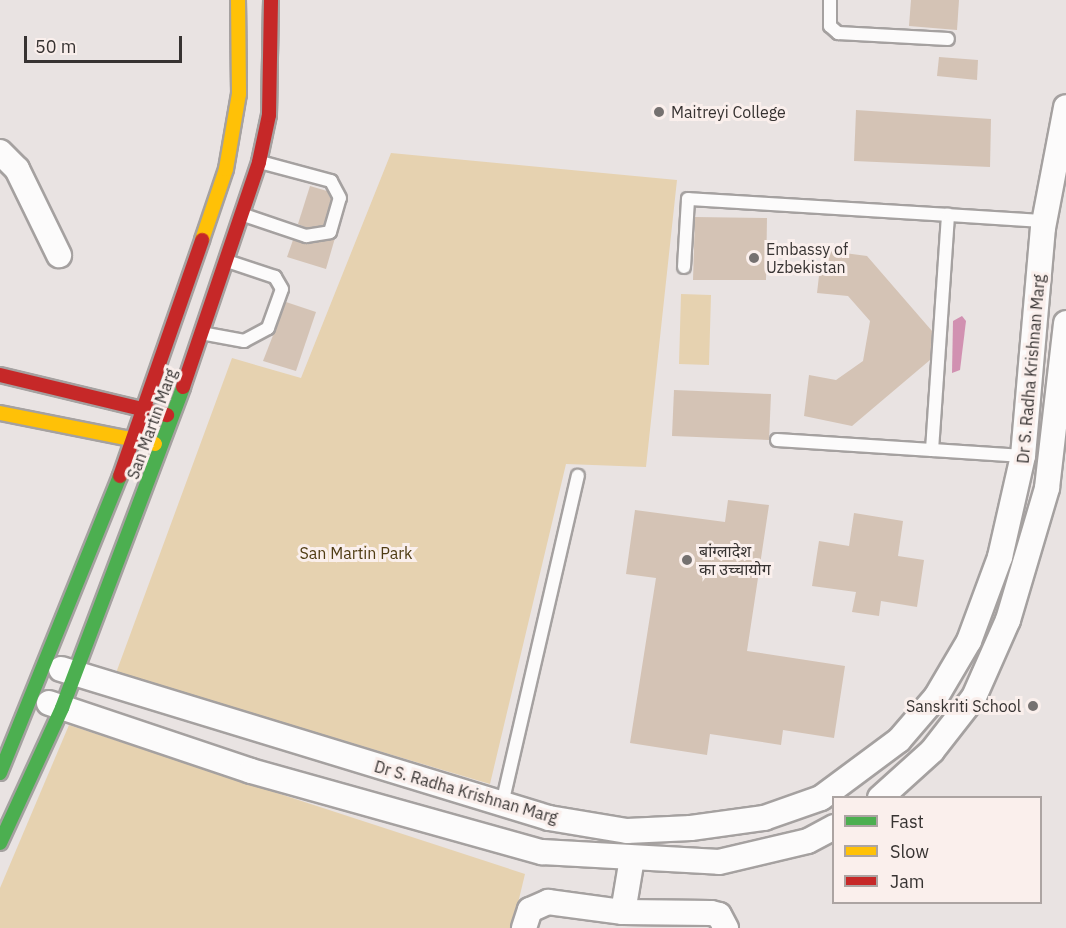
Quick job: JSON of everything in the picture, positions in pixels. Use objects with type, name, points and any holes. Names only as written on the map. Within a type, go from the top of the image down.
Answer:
[{"type":"street","name":"San Martin Marg","points":[[0,773],[47,665],[146,409],[226,169],[239,94],[238,0]]},
{"type":"street","name":"San Martin Marg","points":[[0,843],[62,708],[162,446],[259,162],[270,104],[272,0]]},
{"type":"street","name":"Dr S. Radha Krishnan Marg","points":[[47,665],[549,818],[627,831],[764,818],[821,798],[910,728],[936,697],[969,641],[1000,557],[1023,456],[1044,221],[1066,107]]},
{"type":"street","points":[[0,153],[18,170],[59,255]]},
{"type":"street","name":"Dr S. Radha Krishnan Marg","points":[[882,796],[932,751],[974,697],[1008,620],[1047,488],[1066,323]]},
{"type":"street","points":[[0,375],[173,417]]},
{"type":"street","points":[[0,412],[162,446]]},
{"type":"street","points":[[1019,481],[1047,488]]},
{"type":"street","points":[[34,697],[251,771],[542,852],[719,862],[808,841],[832,828]]},
{"type":"street","points":[[910,728],[932,751]]},
{"type":"street","points":[[542,852],[549,818]]},
{"type":"street","points":[[623,912],[632,858]]},
{"type":"street","points":[[524,928],[530,910],[548,902],[623,912],[711,913],[719,915],[726,928]]},
{"type":"lane","points":[[830,0],[830,26],[838,33],[948,39]]},
{"type":"lane","points":[[241,214],[306,236],[330,232],[340,198],[332,181],[259,162]]},
{"type":"lane","points":[[684,267],[688,199],[1044,221]]},
{"type":"lane","points":[[932,450],[948,215]]},
{"type":"lane","points":[[201,333],[244,341],[258,337],[268,328],[282,289],[267,273],[226,261]]},
{"type":"lane","points":[[777,440],[1023,456]]},
{"type":"lane","points":[[502,804],[578,476]]},
{"type":"green space","name":"San Martin Park","points":[[391,153],[677,180],[646,467],[566,464],[490,784],[116,673],[232,358],[301,378]]},
{"type":"green space","points":[[681,294],[711,295],[709,365],[679,364]]},
{"type":"green space","points":[[69,725],[525,874],[512,928],[0,928],[0,888]]},
{"type":"shaded area","points":[[962,316],[966,321],[960,370],[952,373],[953,321]]},
{"type":"building","points":[[911,0],[959,0],[957,30],[909,26]]},
{"type":"building","points":[[939,57],[978,60],[977,80],[937,76]]},
{"type":"building","points":[[856,110],[991,119],[990,167],[854,161]]},
{"type":"building","points":[[310,186],[327,191],[331,199],[324,225],[307,228],[298,224]]},
{"type":"building","points":[[695,217],[767,218],[766,280],[693,280]]},
{"type":"building","points":[[335,238],[326,269],[287,257],[293,240],[307,244]]},
{"type":"building","points":[[822,250],[867,256],[932,331],[930,360],[852,426],[804,416],[809,375],[836,380],[863,361],[870,321],[848,296],[817,293]]},
{"type":"building","points":[[286,302],[316,312],[296,371],[263,361]]},
{"type":"building","points":[[674,390],[771,394],[769,440],[672,436]]},
{"type":"building","points":[[728,500],[769,505],[747,651],[845,666],[834,738],[783,730],[781,745],[710,734],[707,755],[630,743],[656,578],[626,574],[635,510],[725,522]]},
{"type":"building","points":[[854,513],[903,521],[898,556],[924,560],[917,607],[881,601],[879,616],[852,612],[856,592],[812,586],[819,541],[849,546]]},
{"type":"traffic: fast","points":[[0,843],[62,708],[183,387]]},
{"type":"traffic: fast","points":[[0,773],[120,476]]},
{"type":"traffic: slow","points":[[202,240],[226,169],[239,94],[238,0]]},
{"type":"traffic: slow","points":[[0,413],[155,444]]},
{"type":"traffic: jam","points":[[183,387],[259,162],[269,115],[271,0]]},
{"type":"traffic: jam","points":[[120,476],[202,240]]},
{"type":"traffic: jam","points":[[0,375],[167,415]]},
{"type":"place","name":"Maitreyi College","points":[[659,112]]},
{"type":"place","name":"Embassy of Uzbekistan","points":[[754,258]]},
{"type":"place","name":"बांग्लादेश का उच्चायोग","points":[[687,560]]},
{"type":"place","name":"Sanskriti School","points":[[1033,706]]}]
